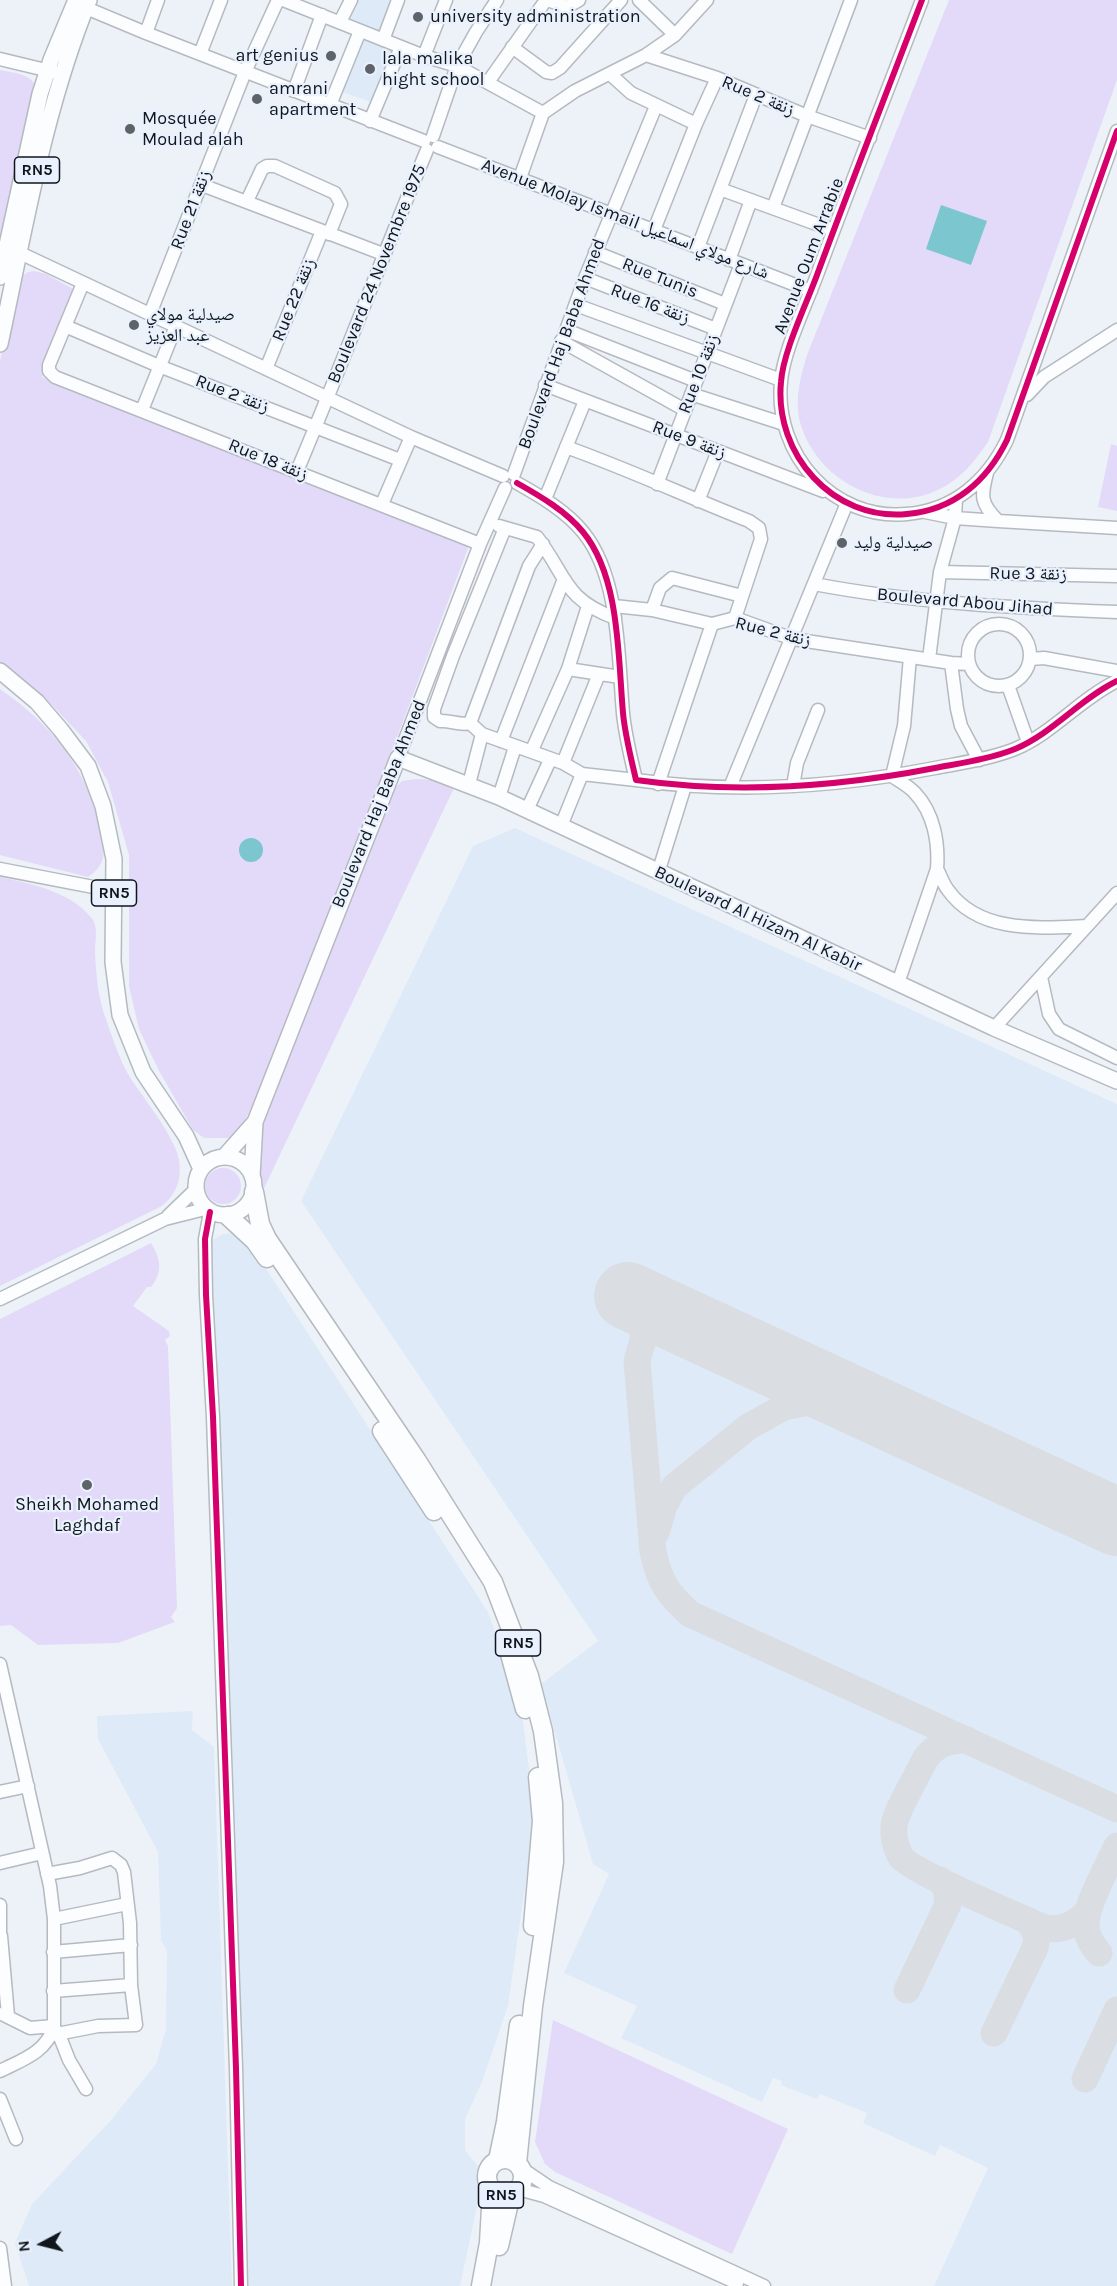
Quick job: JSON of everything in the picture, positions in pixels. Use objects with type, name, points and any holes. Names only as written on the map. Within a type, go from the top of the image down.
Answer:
[{"type":"highway","name":"RN5","points":[[253,1184],[260,1224],[267,1239],[417,1461],[492,1582],[530,1676],[543,1731],[553,1803],[554,1862],[533,2006],[519,2165],[523,2176],[515,2191],[492,2286]]},
{"type":"highway","name":"RN5","points":[[216,1213],[255,1241],[486,1594],[511,1656],[528,1720],[536,1764],[542,1821],[534,1915],[506,2122],[498,2160],[487,2171],[487,2181],[492,2190],[501,2195],[515,2191]]},
{"type":"highway","name":"RN5","points":[[498,2160],[508,2159],[519,2165]]},
{"type":"highway","name":"RN5","points":[[481,2286],[489,2243],[492,2190]]},
{"type":"main road","name":"RN5","points":[[0,344],[14,250],[50,113],[54,72],[81,3]]},
{"type":"main road","name":"RN5","points":[[0,277],[14,250]]},
{"type":"main road","name":"RN5","points":[[0,671],[37,702],[88,766],[103,806],[114,859],[113,962],[120,1015],[143,1072],[186,1136],[201,1169]]},
{"type":"main road","name":"Boulevard Al Hizam Al Kabir","points":[[398,758],[499,797],[994,1028],[1117,1081]]},
{"type":"main road","name":"Boulevard Haj Baba Ahmed","points":[[255,1122],[398,758]]},
{"type":"main road","points":[[195,1190],[196,1179],[201,1169],[206,1164],[222,1157],[255,1122]]},
{"type":"main road","points":[[216,1213],[245,1208],[253,1184],[255,1122]]},
{"type":"main road","name":"RN5","points":[[186,1136],[222,1157],[241,1162],[253,1184]]},
{"type":"main road","name":"RN5","points":[[195,1190],[200,1203],[216,1213]]},
{"type":"street","points":[[146,33],[158,0]]},
{"type":"street","points":[[200,54],[221,0]]},
{"type":"street","name":"Rue 21 زنقة","points":[[150,314],[245,72],[278,0]]},
{"type":"street","points":[[283,0],[303,3],[322,15],[360,31],[424,56],[458,66],[543,113]]},
{"type":"street","points":[[340,22],[351,0]]},
{"type":"street","points":[[383,40],[398,0]]},
{"type":"street","points":[[424,56],[446,0]]},
{"type":"street","name":"Boulevard 24 Novembre 1975","points":[[297,471],[328,398],[383,254],[431,144],[458,66],[476,32],[497,0]]},
{"type":"street","points":[[488,82],[547,0],[567,7],[579,0]]},
{"type":"street","points":[[512,47],[546,72],[552,73],[560,68],[621,0]]},
{"type":"street","points":[[520,178],[543,113],[575,90],[646,55],[675,34],[707,0]]},
{"type":"street","points":[[772,208],[850,0]]},
{"type":"street","name":"Avenue Oum Arrabie","points":[[922,0],[788,353],[781,380],[781,412],[793,450],[803,467],[832,495],[849,504],[887,514],[924,512]]},
{"type":"street","points":[[643,2],[675,34]]},
{"type":"street","name":"Avenue Molay Ismail شارع مولاي اسماعيل","points":[[81,3],[146,33],[811,291]]},
{"type":"street","points":[[294,91],[322,15]]},
{"type":"street","points":[[330,105],[360,31]]},
{"type":"street","points":[[370,121],[401,47]]},
{"type":"street","name":"Rue 2 زنقة","points":[[646,55],[717,78],[807,116],[870,138]]},
{"type":"street","points":[[0,59],[54,72]]},
{"type":"street","points":[[610,74],[631,93],[696,124]]},
{"type":"street","points":[[654,231],[696,124],[717,78]]},
{"type":"street","points":[[698,247],[756,95]]},
{"type":"street","name":"Boulevard Haj Baba Ahmed","points":[[398,758],[480,544],[510,480],[610,214],[656,106]]},
{"type":"street","points":[[924,512],[956,500],[988,472],[999,457],[1117,131]]},
{"type":"street","name":"Rue 22 زنقة","points":[[247,201],[262,169],[275,166],[336,193],[341,204],[325,232],[266,369]]},
{"type":"street","points":[[202,184],[383,254]]},
{"type":"street","points":[[720,189],[833,230]]},
{"type":"street","name":"Rue 10 زنقة","points":[[657,484],[726,304],[751,200]]},
{"type":"street","points":[[14,250],[411,437],[510,480],[545,499],[583,531],[593,548],[612,595],[623,717],[636,780]]},
{"type":"street","name":"Rue Tunis","points":[[595,252],[726,304]]},
{"type":"street","name":"Rue 16 زنقة","points":[[585,278],[716,329]]},
{"type":"street","points":[[65,326],[83,283]]},
{"type":"street","points":[[576,305],[781,380]]},
{"type":"street","name":"Rue 2 زنقة","points":[[65,326],[159,366],[400,460]]},
{"type":"street","name":"Rue 18 زنقة","points":[[65,326],[49,368],[55,377],[480,544]]},
{"type":"street","points":[[142,410],[176,326]]},
{"type":"street","points":[[1017,412],[1031,388],[1044,377],[1117,330]]},
{"type":"street","points":[[563,336],[696,381]]},
{"type":"street","points":[[563,336],[685,410]]},
{"type":"street","name":"Rue 9 زنقة","points":[[545,385],[832,495]]},
{"type":"street","points":[[691,394],[784,424]]},
{"type":"street","points":[[545,499],[585,401]]},
{"type":"street","points":[[382,504],[411,437]]},
{"type":"street","points":[[566,447],[749,521],[759,528],[761,539],[735,618]]},
{"type":"street","points":[[698,501],[718,451]]},
{"type":"street","points":[[988,472],[983,490],[983,501],[987,511],[998,521]]},
{"type":"street","points":[[929,660],[939,572],[954,518],[956,500]]},
{"type":"street","points":[[730,787],[849,504]]},
{"type":"street","points":[[924,512],[954,518],[1117,528]]},
{"type":"street","points":[[489,523],[537,537],[580,601],[588,606],[568,669],[532,750]]},
{"type":"street","points":[[470,723],[462,725],[449,720],[440,722],[434,717],[434,709],[505,528]]},
{"type":"street","points":[[470,723],[529,567],[543,544]]},
{"type":"street","name":"Rue 3 زنقة","points":[[939,572],[1117,576]]},
{"type":"street","points":[[652,610],[660,588],[665,581],[672,578],[742,596]]},
{"type":"street","points":[[501,741],[564,579]]},
{"type":"street","name":"Boulevard Abou Jihad","points":[[814,584],[883,596],[1002,607],[1117,612]]},
{"type":"street","name":"Rue 2 زنقة","points":[[588,606],[594,611],[652,610],[712,624],[735,618],[793,639],[969,664]]},
{"type":"street","points":[[1002,607],[1002,624]]},
{"type":"street","points":[[658,783],[712,624]]},
{"type":"street","points":[[1002,624],[1020,632],[1029,649],[1030,659],[1022,675],[1006,685],[988,684],[974,672],[969,664],[968,655],[973,638],[985,627],[1002,624]]},
{"type":"street","points":[[892,776],[904,726],[910,657]]},
{"type":"street","points":[[1030,659],[1044,658],[1117,670]]},
{"type":"street","points":[[951,663],[961,726],[979,760]]},
{"type":"street","points":[[568,669],[620,676]]},
{"type":"street","points":[[527,810],[556,761],[599,674]]},
{"type":"street","points":[[470,723],[482,734],[515,747],[532,750],[582,774],[685,786],[793,786],[892,776],[979,760],[1013,750],[1054,725],[1090,696],[1117,681]]},
{"type":"street","points":[[1006,685],[1011,691],[1028,742]]},
{"type":"street","points":[[793,786],[797,763],[818,710]]},
{"type":"street","points":[[469,784],[482,734]]},
{"type":"street","points":[[499,797],[515,747]]},
{"type":"street","points":[[561,826],[582,774]]},
{"type":"street","points":[[892,776],[915,792],[925,806],[935,831],[938,851],[938,869],[898,983]]},
{"type":"street","points":[[658,873],[685,786]]},
{"type":"street","points":[[938,869],[947,890],[980,916],[1007,926],[1042,928],[1087,926]]},
{"type":"street","points":[[0,870],[114,891]]},
{"type":"street","points":[[994,1028],[1117,893]]},
{"type":"street","points":[[1041,976],[1050,1014],[1059,1029],[1117,1058]]},
{"type":"street","points":[[0,1299],[165,1219],[195,1190]]},
{"type":"street","points":[[165,1219],[216,1213],[205,1239],[234,2020],[241,2286]]},
{"type":"street","points":[[0,1664],[48,1880],[54,1919],[55,2031],[86,2089]]},
{"type":"street","points":[[0,1792],[28,1786]]},
{"type":"street","points":[[0,1863],[42,1853]]},
{"type":"street","points":[[0,1906],[4,2015],[30,2028],[55,2031],[98,2026],[136,2025],[131,1984],[128,1904],[121,1865],[112,1858],[48,1880]]},
{"type":"street","points":[[54,1919],[128,1904]]},
{"type":"street","points":[[53,1952],[131,1945]]},
{"type":"street","points":[[53,1991],[131,1984]]},
{"type":"street","points":[[0,2071],[43,2048],[55,2031]]},
{"type":"street","points":[[0,2099],[16,2139]]},
{"type":"street","points":[[519,2165],[549,2187],[744,2286]]},
{"type":"street","points":[[515,2191],[544,2196],[698,2261],[764,2286]]},
{"type":"street","points":[[0,2248],[5,2286]]},
{"type":"shaded area","points":[[357,0],[396,0],[382,35],[349,22]]},
{"type":"shaded area","points":[[949,0],[1117,0],[1117,80],[988,442],[965,471],[947,485],[925,495],[902,499],[879,496],[857,489],[837,476],[820,460],[807,440],[799,418],[799,386],[807,355]]},
{"type":"shaded area","name":"lala malika hight school","points":[[362,36],[399,46],[377,104],[340,91]]},
{"type":"shaded area","points":[[0,70],[26,76],[36,87],[0,261]]},
{"type":"shaded area","points":[[34,271],[46,274],[75,290],[63,336],[42,377],[470,543],[378,788],[259,1092],[240,1130],[229,1138],[204,1138],[193,1130],[158,1069],[139,1029],[129,986],[129,855],[108,782],[86,741],[51,704],[0,665],[0,361],[15,290],[20,278]]},
{"type":"shaded area","points":[[1111,444],[1117,446],[1117,511],[1098,507]]},
{"type":"shaded area","points":[[0,689],[51,733],[76,767],[86,786],[94,807],[104,850],[102,862],[88,877],[0,855]]},
{"type":"shaded area","points":[[438,780],[454,788],[258,1201],[258,1132],[389,794],[402,781]]},
{"type":"shaded area","points":[[515,828],[1117,1104],[1117,2286],[934,2286],[988,2168],[940,2145],[935,2156],[863,2123],[867,2113],[820,2094],[817,2099],[781,2085],[782,2081],[773,2078],[762,2102],[621,2038],[637,2006],[564,1973],[609,1874],[593,1864],[541,1684],[598,1641],[301,1201],[473,846]]},
{"type":"shaded area","points":[[0,877],[38,886],[63,896],[85,910],[95,923],[98,986],[103,1011],[128,1074],[171,1140],[180,1167],[179,1181],[174,1193],[160,1207],[0,1286]]},
{"type":"shaded area","points":[[223,1168],[236,1173],[241,1186],[236,1199],[223,1204],[210,1199],[205,1186],[210,1173]]},
{"type":"shaded area","points":[[233,1233],[245,1236],[488,1612],[509,1670],[523,1722],[533,1799],[530,1852],[508,2006],[482,2082],[465,2119],[465,2150],[484,2174],[460,2286],[247,2286],[209,1249],[212,1240],[223,1234]]},
{"type":"shaded area","name":"Sheikh Mohamed Laghdaf","points":[[151,1243],[159,1260],[159,1271],[151,1287],[147,1287],[133,1306],[169,1331],[170,1336],[165,1340],[168,1346],[177,1608],[171,1617],[175,1622],[118,1643],[38,1645],[11,1625],[0,1626],[0,1319]]},
{"type":"shaded area","points":[[193,1711],[192,1730],[214,1747],[232,2286],[29,2286],[15,2243],[32,2204],[111,2120],[156,2064],[166,2029],[167,1951],[161,1940],[158,1852],[98,1739],[97,1716]]},
{"type":"shaded area","points":[[553,2020],[788,2129],[732,2254],[555,2172],[545,2164],[535,2142]]},
{"type":"water","points":[[941,205],[987,221],[971,265],[926,249]]},
{"type":"water","points":[[251,838],[256,839],[262,845],[262,855],[256,861],[251,862],[246,861],[240,855],[239,850],[240,845],[246,839]]},
{"type":"taxiway","points":[[652,1307],[637,1361],[653,1552],[658,1572],[676,1600],[690,1614],[1117,1809]]},
{"type":"taxiway","points":[[656,1533],[664,1506],[674,1487],[748,1427],[784,1407],[813,1401],[834,1398],[867,1407]]},
{"type":"taxiway","points":[[967,1740],[943,1744],[925,1759],[895,1821],[895,1839],[901,1857],[924,1873],[1045,1928],[1069,1925],[1079,1920],[1088,1911]]},
{"type":"taxiway","points":[[1099,1953],[1088,1936],[1087,1916],[1093,1896],[1117,1846]]},
{"type":"taxiway","points":[[907,1990],[948,1904],[946,1889],[940,1880]]},
{"type":"taxiway","points":[[994,2033],[1035,1948],[1037,1936],[1029,1921]]},
{"type":"taxiway","points":[[1085,2079],[1117,2010]]},
{"type":"runway","points":[[628,1296],[1117,1522]]},
{"type":"cycle path","points":[[922,0],[796,329],[783,370],[781,409],[787,434],[798,457],[814,478],[833,494],[855,506],[880,513],[907,514],[940,507],[954,500],[967,491],[990,468],[1007,440],[1117,131]]},
{"type":"cycle path","points":[[517,483],[552,504],[576,524],[595,550],[604,571],[615,618],[624,721],[636,780],[711,787],[823,784],[898,775],[975,760],[1015,749],[1029,742],[1117,681]]},
{"type":"cycle path","points":[[210,1212],[205,1239],[206,1295],[213,1417],[236,2068],[241,2286]]},
{"type":"place","name":"university administration","points":[[418,17]]},
{"type":"place","name":"art genius","points":[[331,56]]},
{"type":"place","name":"lala malika hight school","points":[[370,69]]},
{"type":"place","name":"amrani apartment","points":[[257,99]]},
{"type":"place","name":"Mosquée Moulad alah","points":[[130,129]]},
{"type":"place","name":"صيدلية مولاي عبد العزيز","points":[[134,325]]},
{"type":"place","name":"صيدلية وليد","points":[[842,543]]},
{"type":"place","name":"Sheikh Mohamed Laghdaf","points":[[87,1485]]}]
